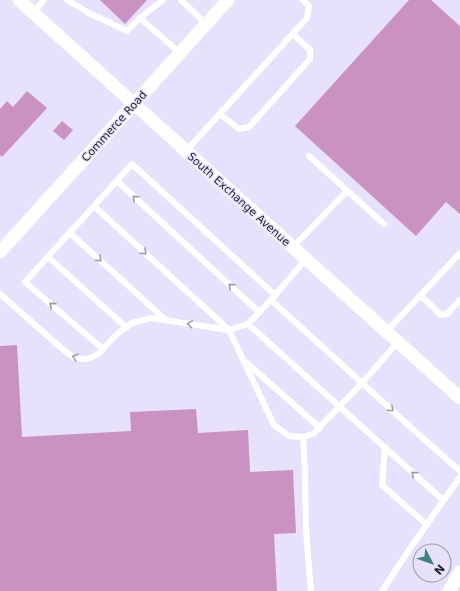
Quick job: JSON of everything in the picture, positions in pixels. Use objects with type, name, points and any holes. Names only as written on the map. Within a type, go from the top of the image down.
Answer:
[{"type":"street","name":"South Exchange Avenue","points":[[19,0],[460,398]]},
{"type":"street","name":"Commerce Road","points":[[0,252],[228,0]]},
{"type":"street","points":[[449,591],[460,572]]},
{"type":"lane","points":[[33,13],[44,0]]},
{"type":"lane","points":[[67,0],[89,13],[127,31],[140,18],[163,0]]},
{"type":"lane","points":[[181,0],[206,24]]},
{"type":"lane","points":[[186,151],[307,18],[309,6],[302,0]]},
{"type":"lane","points":[[140,18],[180,53]]},
{"type":"lane","points":[[220,114],[239,129],[249,127],[310,59],[310,50],[293,34]]},
{"type":"lane","points":[[309,156],[384,224]]},
{"type":"lane","points":[[103,349],[25,282],[132,164],[406,423],[460,471]]},
{"type":"lane","points":[[117,181],[259,312]]},
{"type":"lane","points":[[293,247],[347,191]]},
{"type":"lane","points":[[94,206],[229,330],[274,425],[289,436],[303,437],[313,434],[320,428],[398,342]]},
{"type":"lane","points":[[70,233],[166,320]]},
{"type":"lane","points":[[386,332],[460,253]]},
{"type":"lane","points":[[48,257],[126,327]]},
{"type":"lane","points":[[0,294],[67,353],[76,358],[87,359],[97,355],[117,334],[132,323],[151,318],[229,330],[248,324],[306,259]]},
{"type":"lane","points":[[420,296],[441,315],[447,314],[460,300]]},
{"type":"lane","points":[[248,324],[443,500]]},
{"type":"lane","points":[[243,360],[320,428]]},
{"type":"lane","points":[[303,437],[306,530],[311,591]]},
{"type":"lane","points":[[385,447],[382,485],[426,524]]},
{"type":"lane","points":[[382,591],[408,550],[460,477]]},
{"type":"building","points":[[100,0],[147,0],[125,24]]},
{"type":"building","points":[[409,0],[431,0],[460,26],[460,214],[446,202],[416,236],[295,126]]},
{"type":"building","points":[[27,91],[47,108],[2,157],[0,155],[0,109],[7,101],[13,107]]},
{"type":"building","points":[[62,121],[73,130],[64,140],[53,131]]},
{"type":"building","points":[[17,345],[22,437],[131,431],[130,412],[196,409],[198,433],[248,430],[250,472],[293,470],[296,533],[274,534],[277,591],[0,591],[0,346]]}]
